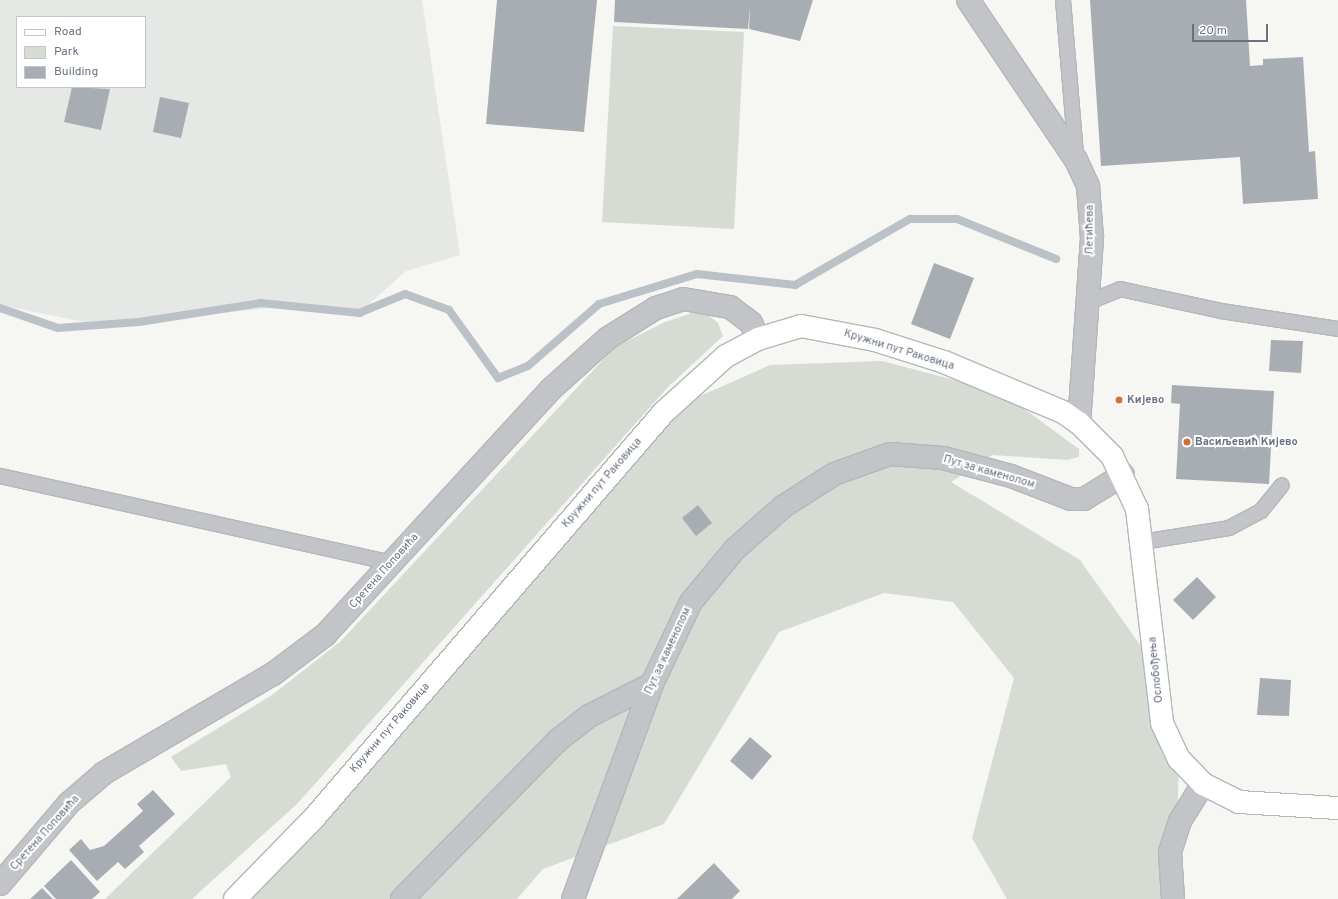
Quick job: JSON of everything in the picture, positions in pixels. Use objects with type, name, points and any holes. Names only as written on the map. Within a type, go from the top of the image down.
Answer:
[{"type":"main road","name":"Кружни пут Раковица","points":[[235,899],[314,818],[664,412],[726,356],[758,339],[801,326],[875,340],[944,362],[1063,412],[1079,423]]},
{"type":"main road","name":"Ослобођења","points":[[1079,423],[1104,446],[1123,475],[1137,509],[1162,724],[1179,760],[1203,784],[1238,802],[1260,805],[1338,808]]},
{"type":"street","name":"Летићева","points":[[968,0],[1076,160],[1088,186],[1092,212],[1079,423]]},
{"type":"street","name":"Сретена Поповића","points":[[0,884],[69,803],[104,773],[309,649],[391,563],[555,384],[608,338],[656,308],[683,300],[718,303],[743,315],[758,339]]},
{"type":"street","name":"Пут за каменолом","points":[[573,899],[652,684],[690,602],[735,549],[784,506],[834,474],[890,454],[943,458],[1011,476],[1071,499],[1084,499],[1123,475]]},
{"type":"street","points":[[402,899],[557,741],[589,716],[652,684]]},
{"type":"street","points":[[1173,899],[1170,852],[1180,821],[1203,784]]},
{"type":"lane","points":[[1063,0],[1076,160]]},
{"type":"lane","points":[[1086,302],[1120,289],[1221,310],[1338,329]]},
{"type":"lane","points":[[0,476],[391,563]]},
{"type":"lane","points":[[1142,542],[1229,528],[1261,510],[1282,485]]},
{"type":"shaded area","points":[[0,0],[422,0],[460,255],[406,271],[359,313],[290,306],[100,325],[0,305]]},
{"type":"green space","points":[[613,26],[744,32],[734,229],[602,222]]},
{"type":"green space","points":[[692,313],[707,314],[718,323],[723,336],[667,388],[298,803],[192,899],[105,899],[231,777],[226,764],[181,771],[171,757],[272,695],[341,641],[615,347],[665,322]]},
{"type":"green space","points":[[882,361],[966,383],[1023,408],[1079,449],[1079,457],[1067,460],[992,455],[951,482],[1080,560],[1155,666],[1179,759],[1175,899],[1007,899],[972,838],[1014,678],[953,602],[884,593],[779,632],[664,824],[543,869],[517,899],[235,899],[664,412],[770,365]]},
{"type":"building","points":[[497,0],[597,0],[584,132],[486,124]]},
{"type":"building","points":[[615,0],[813,0],[800,41],[749,29],[750,6],[748,29],[614,22]]},
{"type":"building","points":[[1090,0],[1246,0],[1250,66],[1263,65],[1263,59],[1303,57],[1309,152],[1315,151],[1318,199],[1243,204],[1240,157],[1101,166]]},
{"type":"building","points":[[72,88],[110,89],[101,130],[64,122]]},
{"type":"building","points":[[160,97],[189,103],[181,138],[153,132]]},
{"type":"building","points":[[934,263],[974,278],[950,339],[911,324]]},
{"type":"building","points":[[1271,340],[1303,341],[1301,373],[1269,371]]},
{"type":"building","points":[[1172,385],[1274,391],[1269,484],[1176,479],[1180,404],[1171,403]]},
{"type":"building","points":[[698,505],[712,523],[696,536],[682,518]]},
{"type":"building","points":[[1197,577],[1216,597],[1193,620],[1173,600]]},
{"type":"building","points":[[1260,678],[1291,680],[1289,716],[1257,715]]},
{"type":"building","points":[[750,737],[772,756],[752,780],[730,761]]},
{"type":"building","points":[[153,790],[175,814],[139,846],[144,852],[125,869],[118,862],[97,881],[69,850],[81,839],[90,850],[104,846],[143,811],[137,804]]},
{"type":"building","points":[[71,860],[100,892],[92,899],[56,899],[44,886]]},
{"type":"building","points":[[714,863],[740,891],[732,899],[677,899]]},
{"type":"building","points":[[42,888],[53,899],[30,899]]},
{"type":"waterway","points":[[0,308],[58,328],[139,322],[261,303],[359,313],[405,294],[449,310],[498,378],[528,366],[599,304],[697,274],[795,285],[910,219],[957,219],[1056,259]]},
{"type":"place","name":"Кијево","points":[[1119,400]]},
{"type":"place","name":"Васиљевић Кијево","points":[[1187,442]]}]
